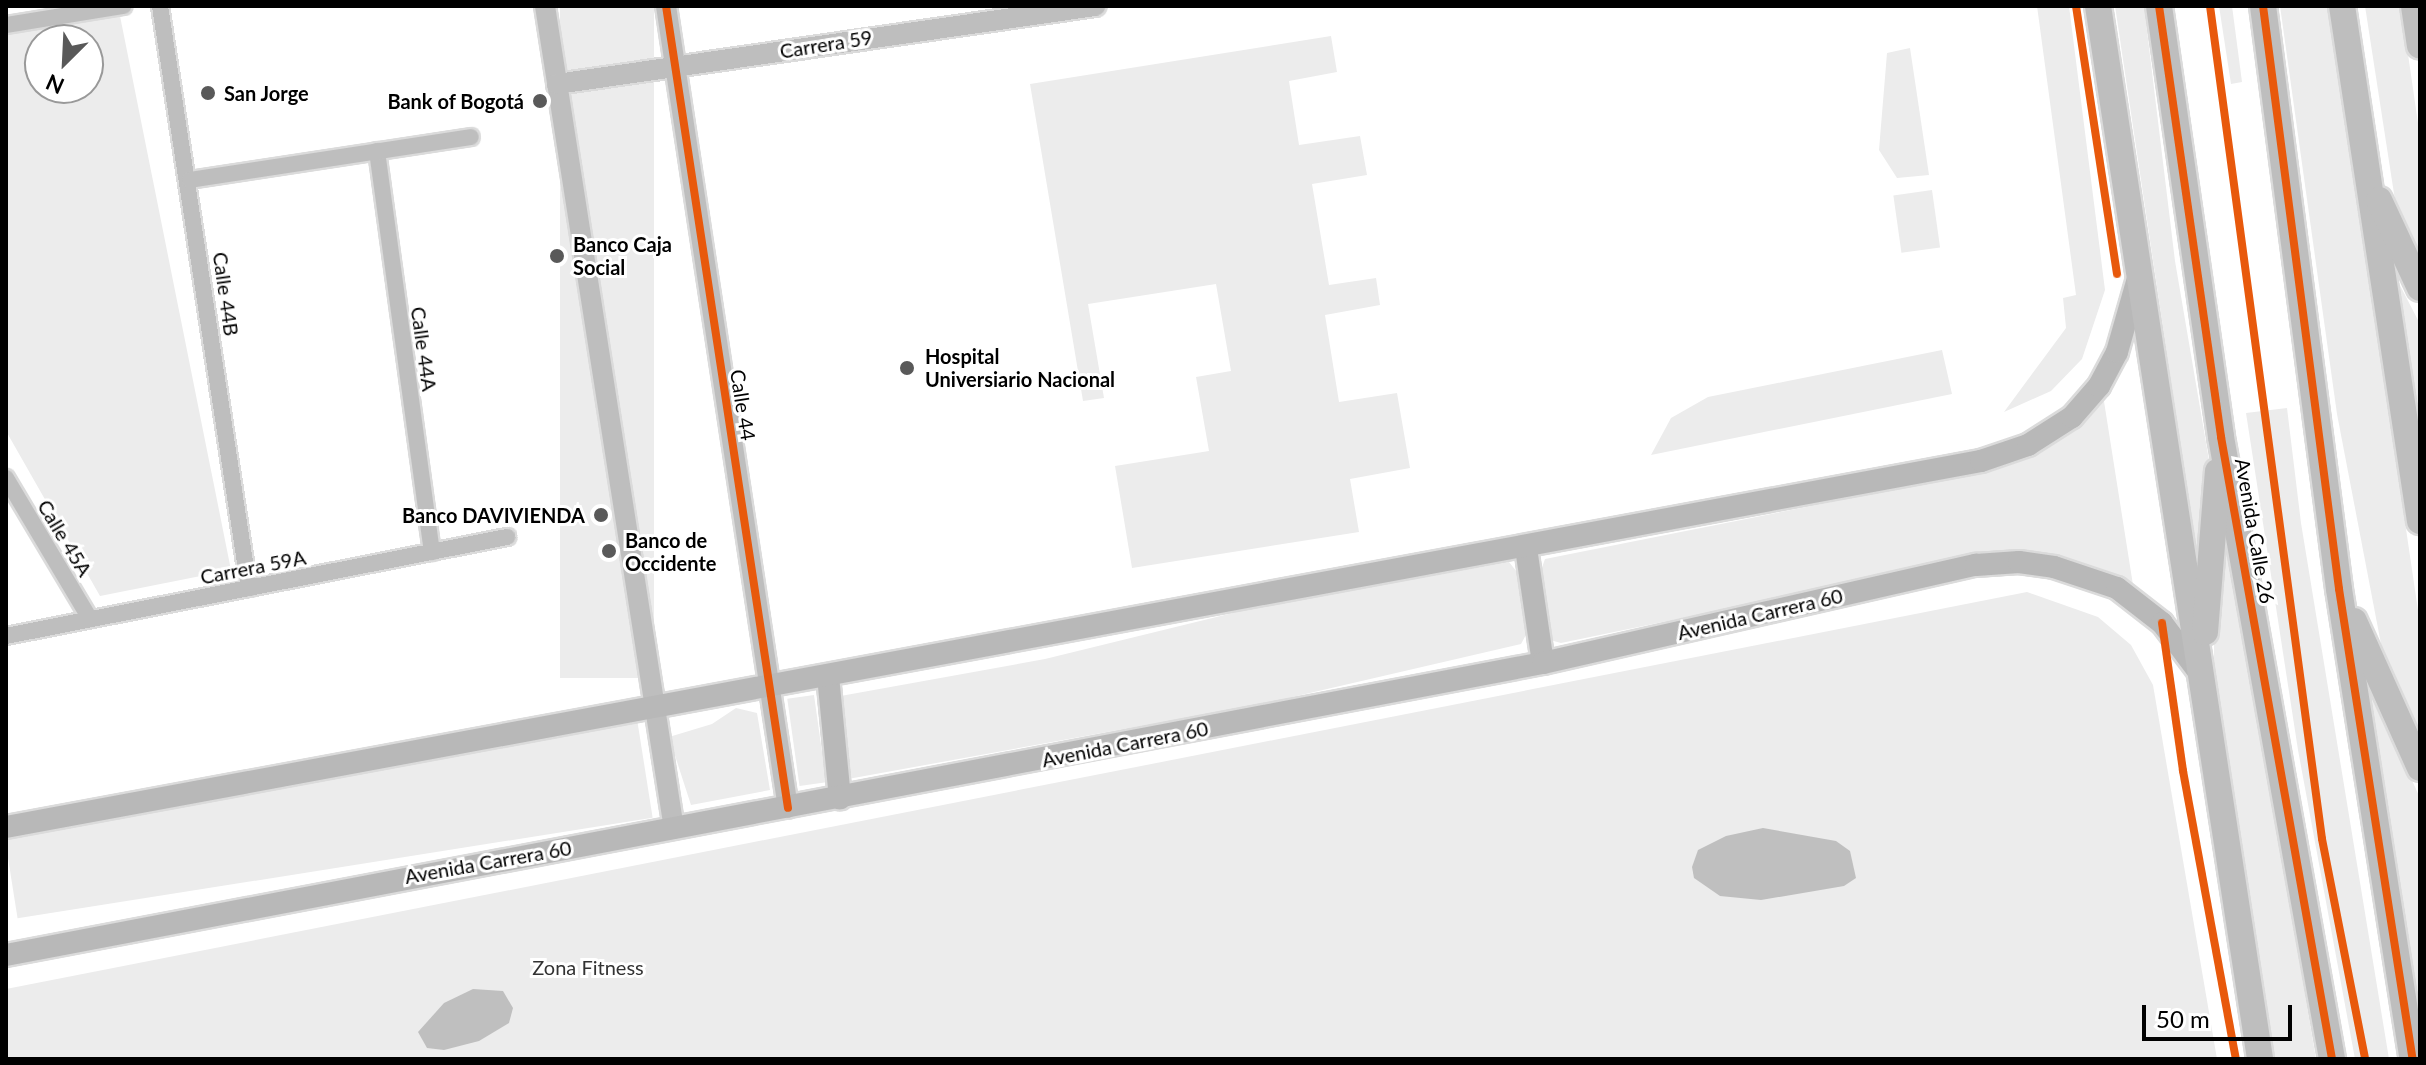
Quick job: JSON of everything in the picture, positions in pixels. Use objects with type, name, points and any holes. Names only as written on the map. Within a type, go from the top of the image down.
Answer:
[{"type":"main road","points":[[2098,6],[2260,1059]]},
{"type":"main road","name":"Avenida Calle 26","points":[[2159,6],[2221,437],[2332,1059]]},
{"type":"main road","points":[[2263,6],[2339,589],[2413,1059]]},
{"type":"main road","points":[[2342,6],[2420,521]]},
{"type":"main road","points":[[2347,41],[2355,6]]},
{"type":"main road","points":[[2414,6],[2420,46]]},
{"type":"main road","points":[[2366,173],[2420,288]]},
{"type":"main road","points":[[6,827],[655,705],[1526,548],[1965,464],[2028,445],[2072,417],[2099,386],[2131,312],[2139,269]]},
{"type":"main road","points":[[2201,676],[2221,437]]},
{"type":"main road","points":[[1526,548],[1543,663]]},
{"type":"main road","name":"Avenida Carrera 60","points":[[6,955],[1543,663],[1976,565],[2019,562],[2085,574],[2117,588],[2162,623],[2201,676]]},
{"type":"main road","points":[[2339,589],[2420,768]]},
{"type":"main road","points":[[828,676],[840,798]]},
{"type":"street","points":[[6,25],[123,6]]},
{"type":"street","name":"Calle 44B","points":[[160,6],[190,180],[249,588]]},
{"type":"street","points":[[545,6],[674,829]]},
{"type":"street","name":"Calle 44","points":[[666,6],[788,808]]},
{"type":"street","name":"Carrera 59","points":[[557,84],[1095,6]]},
{"type":"street","points":[[190,180],[471,137]]},
{"type":"street","name":"Calle 44A","points":[[377,151],[432,552]]},
{"type":"street","name":"Calle 45A","points":[[6,478],[90,619]]},
{"type":"street","name":"Carrera 59A","points":[[6,636],[507,537]]},
{"type":"green space","points":[[560,6],[654,6],[654,678],[560,678]]},
{"type":"green space","points":[[2037,6],[2069,6],[2105,290],[2082,359],[2051,391],[2004,412],[2066,328],[2063,298],[2076,295]]},
{"type":"green space","points":[[2115,6],[2144,6],[2175,261],[2210,466],[2197,555]]},
{"type":"green space","points":[[2219,6],[2232,6],[2242,82],[2231,84]]},
{"type":"green space","points":[[2280,6],[2329,6],[2420,624],[2420,737],[2381,644],[2337,414]]},
{"type":"green space","points":[[2365,6],[2401,6],[2420,137],[2420,263],[2397,213]]},
{"type":"green space","points":[[120,16],[231,570],[100,596],[6,431],[6,33],[24,30],[24,104],[104,104],[104,24],[66,24]]},
{"type":"green space","points":[[1331,36],[1337,72],[1289,81],[1299,145],[1360,136],[1367,175],[1312,184],[1329,285],[1376,278],[1380,305],[1325,315],[1339,402],[1397,393],[1410,468],[1350,479],[1359,532],[1132,568],[1115,466],[1209,451],[1196,377],[1231,371],[1216,284],[1088,304],[1104,398],[1083,401],[1030,84]]},
{"type":"green space","points":[[1910,48],[1929,175],[1897,178],[1879,150],[1887,53]]},
{"type":"green space","points":[[1932,190],[1940,247],[1901,253],[1893,195]]},
{"type":"green space","points":[[2390,266],[2420,324],[2420,443]]},
{"type":"green space","points":[[1942,350],[1952,394],[1651,455],[1671,418],[1708,397]]},
{"type":"green space","points":[[2103,395],[2133,585],[2077,561],[1996,553],[1561,643],[1550,640],[1539,576],[1545,559],[1977,473],[2056,441],[2084,421]]},
{"type":"green space","points":[[2287,408],[2301,523],[2389,1059],[2355,1059],[2298,750],[2246,413]]},
{"type":"green space","points":[[2226,533],[2316,1059],[2273,1059],[2214,665],[2214,598]]},
{"type":"green space","points":[[1509,562],[1521,577],[1528,631],[1521,644],[1262,704],[848,779],[835,697],[1045,659],[1245,610]]},
{"type":"green space","name":"Zona Fitness","points":[[2027,592],[2098,617],[2131,645],[2153,685],[2217,1059],[6,1059],[6,989]]},
{"type":"green space","points":[[2363,672],[2420,798],[2420,1038]]},
{"type":"green space","points":[[814,695],[826,782],[800,786],[787,699]]},
{"type":"green space","points":[[736,708],[757,713],[770,790],[691,805],[669,737],[712,724]]},
{"type":"green space","points":[[637,719],[653,818],[18,918],[6,845],[6,819]]},
{"type":"shaded area","points":[[1763,828],[1836,841],[1850,851],[1856,878],[1844,886],[1761,900],[1720,896],[1694,878],[1692,867],[1698,850],[1726,836]]},
{"type":"shaded area","points":[[473,989],[503,991],[513,1008],[509,1023],[479,1041],[444,1050],[427,1048],[418,1032],[444,1003]]},
{"type":"cycle path","points":[[666,6],[788,808]]},
{"type":"cycle path","points":[[2076,6],[2117,274]]},
{"type":"cycle path","points":[[2159,6],[2221,437],[2332,1059]]},
{"type":"cycle path","points":[[2210,6],[2322,839],[2365,1059]]},
{"type":"cycle path","points":[[2263,6],[2339,589],[2413,1059]]},
{"type":"cycle path","points":[[2162,623],[2183,771],[2236,1059]]},
{"type":"place","name":"San Jorge","points":[[208,93]]},
{"type":"place","name":"Bank of Bogotá","points":[[540,101]]},
{"type":"place","name":"Banco Caja Social","points":[[557,256]]},
{"type":"place","name":"Hospital Universiario Nacional","points":[[907,368]]},
{"type":"place","name":"Banco DAVIVIENDA","points":[[601,515]]},
{"type":"place","name":"Banco de Occidente","points":[[609,551]]}]
